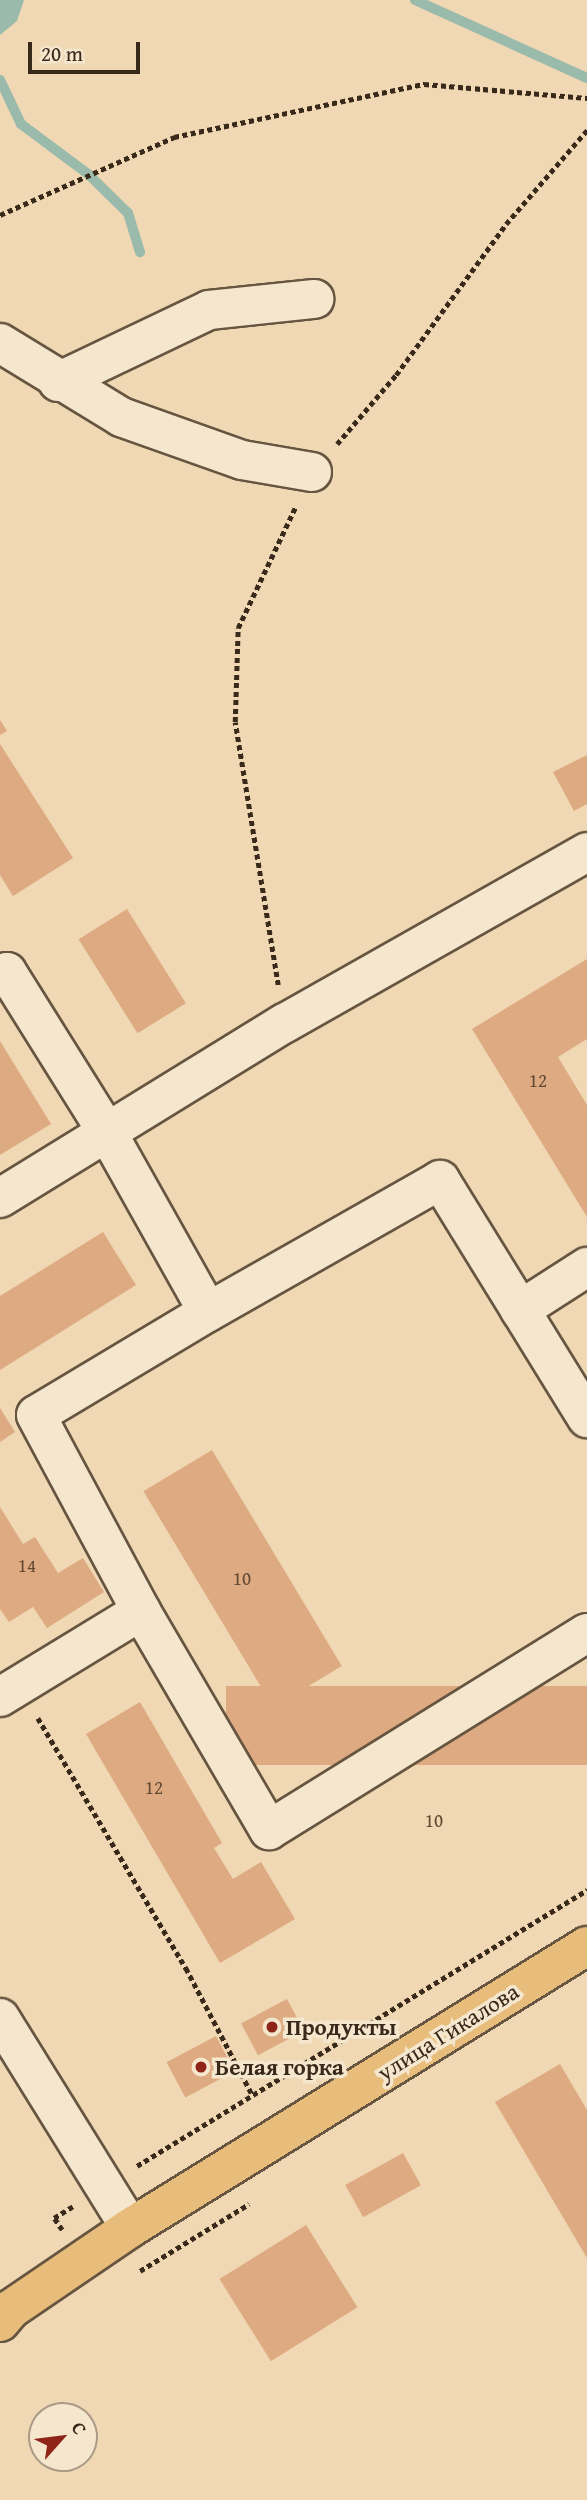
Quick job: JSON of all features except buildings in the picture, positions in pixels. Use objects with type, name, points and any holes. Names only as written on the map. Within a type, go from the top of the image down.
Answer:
[{"type":"main road","name":"улица Гикалова","points":[[0,2322],[11,2309],[130,2228],[587,1946]]},
{"type":"street","points":[[58,382],[209,310],[314,299]]},
{"type":"street","points":[[0,343],[58,382],[121,417],[218,452],[312,472]]},
{"type":"street","points":[[0,1198],[285,1023],[587,852]]},
{"type":"street","points":[[2,970],[107,1132],[208,1312]]},
{"type":"street","points":[[587,1418],[440,1180],[208,1312],[36,1415],[141,1611],[269,1830],[587,1633]]},
{"type":"street","points":[[520,1310],[587,1267]]},
{"type":"street","points":[[9,1692],[141,1611]]},
{"type":"street","points":[[0,2019],[130,2228]]},
{"type":"path","points":[[0,215],[174,137],[424,84],[587,97]]},
{"type":"path","points":[[285,1023],[234,722],[238,628],[312,472],[396,376],[506,223],[587,130]]},
{"type":"path","points":[[9,1692],[192,1978],[253,2094]]},
{"type":"shaded area","points":[[0,0],[24,0],[17,21],[0,35]]},
{"type":"waterway","points":[[415,0],[587,78]]},
{"type":"waterway","points":[[0,80],[21,124],[88,174],[128,213],[140,252]]},
{"type":"place","name":"Продукты","points":[[272,2027]]},
{"type":"place","name":"Белая горка","points":[[201,2067]]}]
